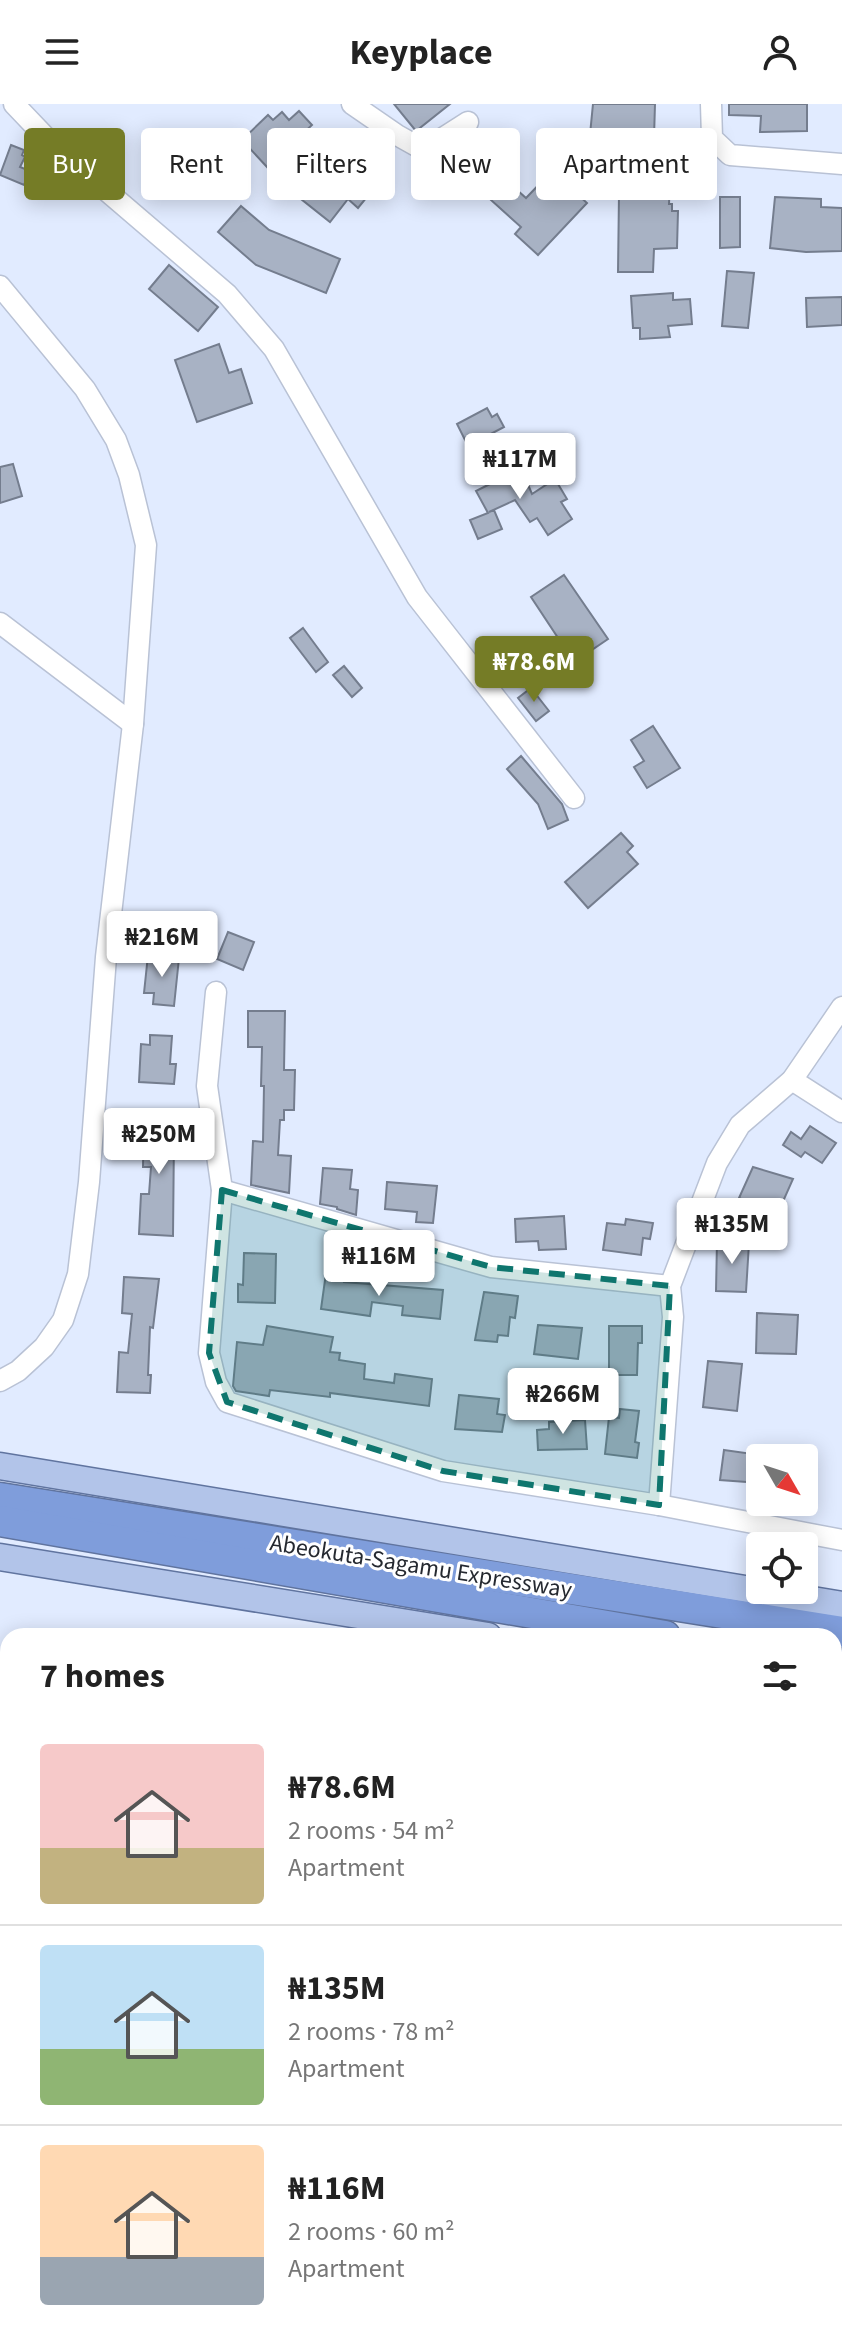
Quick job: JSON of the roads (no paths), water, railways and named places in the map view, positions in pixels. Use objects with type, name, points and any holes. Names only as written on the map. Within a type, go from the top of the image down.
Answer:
[{"type":"highway","name":"Abeokuta-Sagamu Expressway","points":[[0,1498],[681,1593],[825,1628]]},
{"type":"highway","name":"Abeokuta-Sagamu Expressway","points":[[0,1521],[619,1628]]},
{"type":"main road","points":[[0,1466],[681,1593],[842,1605]]},
{"type":"main road","points":[[0,1557],[439,1628]]},
{"type":"street","points":[[14,104],[53,145],[227,294],[274,349],[417,597],[574,798]]},
{"type":"street","points":[[352,104],[422,149],[468,122]]},
{"type":"street","points":[[711,104],[712,138],[730,155],[842,164]]},
{"type":"street","points":[[0,286],[85,389],[116,440],[129,475],[146,545],[143,622],[106,957],[89,1182],[78,1274],[63,1320],[44,1347],[18,1371],[0,1381]]},
{"type":"street","points":[[0,623],[133,724]]},
{"type":"street","points":[[216,992],[207,1086],[222,1190],[209,1353],[216,1382],[227,1402],[443,1471],[659,1505],[842,1540]]},
{"type":"street","points":[[659,1505],[673,1317],[670,1286],[717,1163],[740,1125],[792,1080],[842,1007]]},
{"type":"street","points":[[792,1080],[842,1112]]},
{"type":"street","points":[[222,1190],[491,1267],[670,1286]]}]
